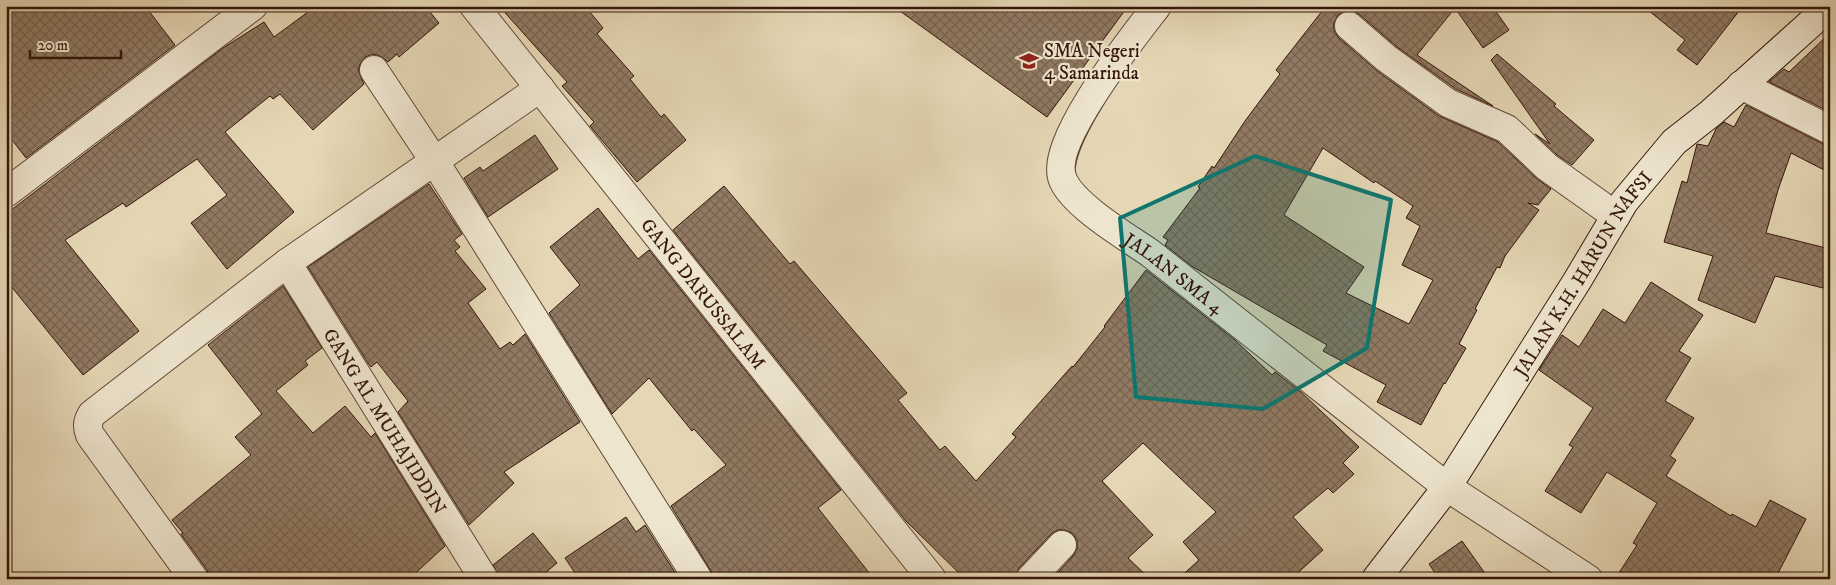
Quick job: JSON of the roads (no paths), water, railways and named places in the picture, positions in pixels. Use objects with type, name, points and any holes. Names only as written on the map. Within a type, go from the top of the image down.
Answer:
[{"type":"street","points":[[6,193],[254,6]]},
{"type":"street","name":"JALAN SMA 4","points":[[1157,6],[1118,57],[1074,126],[1062,156],[1061,170],[1063,180],[1071,191],[1105,224],[1150,253],[1447,487],[1588,579]]},
{"type":"street","name":"JALAN K.H. HARUN NAFSI","points":[[1376,579],[1447,487],[1620,209],[1674,142],[1742,85],[1830,6]]},
{"type":"street","name":"GANG DARUSSALAM","points":[[485,11],[540,88],[932,579]]},
{"type":"street","points":[[1349,26],[1386,58],[1448,104],[1507,129],[1547,167],[1620,209]]},
{"type":"street","points":[[374,70],[435,162],[698,579]]},
{"type":"street","points":[[1742,85],[1830,130]]},
{"type":"street","points":[[194,579],[94,440],[88,428],[88,420],[92,414],[287,263],[540,88]]},
{"type":"street","name":"GANG AL MUHAJIDDIN","points":[[287,263],[484,579]]},
{"type":"street","points":[[1030,579],[1062,545]]},
{"type":"place","name":"SMA Negeri 4 Samarinda","points":[[1029,61]]}]
